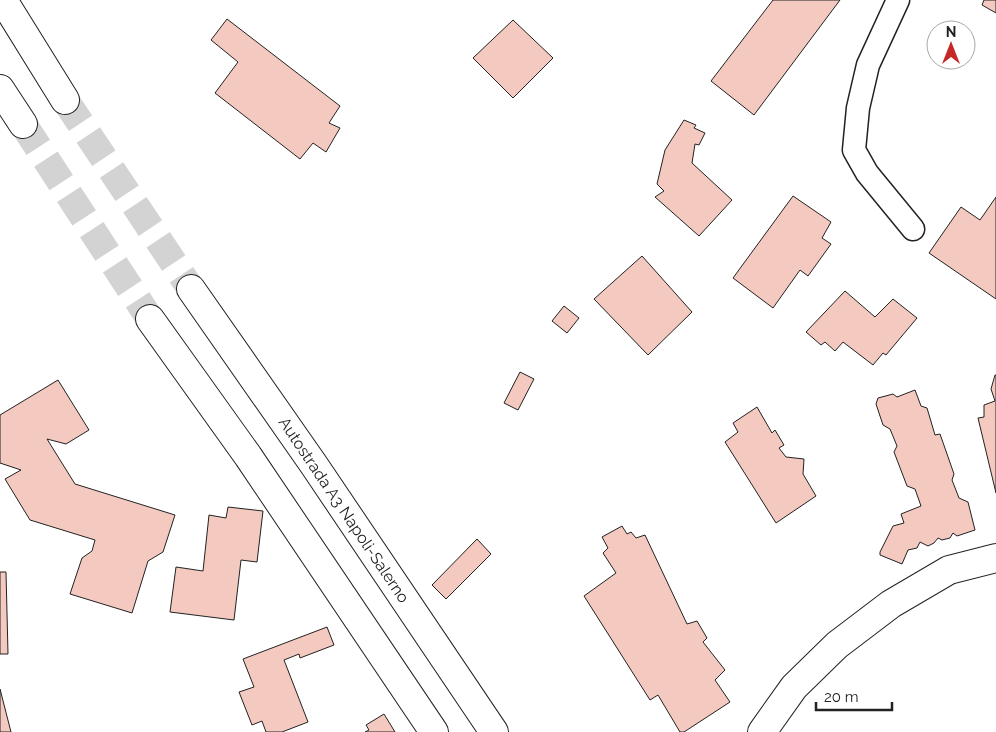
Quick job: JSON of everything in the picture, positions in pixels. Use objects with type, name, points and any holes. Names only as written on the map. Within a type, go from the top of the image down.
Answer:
[{"type":"main road","points":[[2,0],[65,100]]},
{"type":"main road","points":[[0,89],[23,124]]},
{"type":"main road","name":"Autostrada A3 Napoli-Salerno","points":[[192,289],[494,732]]},
{"type":"main road","points":[[150,318],[248,456],[434,732]]},
{"type":"main road","points":[[762,732],[794,686],[837,645],[891,604],[949,570],[996,558]]},
{"type":"street","points":[[898,0],[868,65],[858,108],[854,150],[867,173],[913,228]]},
{"type":"building","points":[[773,0],[840,0],[754,115],[711,81]]},
{"type":"building","points":[[984,0],[996,0],[996,13],[982,5]]},
{"type":"building","points":[[227,19],[340,106],[329,123],[340,128],[326,152],[313,143],[300,159],[215,93],[238,62],[211,40]]},
{"type":"building","points":[[513,20],[553,58],[513,98],[473,58]]},
{"type":"building","points":[[684,120],[696,125],[694,128],[705,133],[699,145],[695,144],[692,163],[732,200],[699,236],[655,197],[664,191],[657,184],[665,150]]},
{"type":"building","points":[[793,196],[831,222],[822,238],[831,244],[808,276],[800,270],[773,308],[733,278]]},
{"type":"building","points":[[996,197],[996,299],[929,253],[961,207],[980,220]]},
{"type":"building","points":[[642,256],[692,312],[648,355],[594,299]]},
{"type":"building","points":[[845,291],[875,317],[893,299],[917,318],[886,355],[883,353],[873,365],[843,342],[835,351],[825,342],[821,345],[806,332]]},
{"type":"building","points":[[564,306],[579,318],[567,333],[552,321]]},
{"type":"building","points":[[520,372],[534,379],[518,410],[504,403]]},
{"type":"building","points":[[995,375],[996,493],[978,418],[984,417],[984,405],[995,401],[991,389]]},
{"type":"building","points":[[58,380],[89,430],[66,444],[47,439],[75,484],[175,515],[163,552],[148,561],[132,613],[70,594],[82,558],[92,551],[95,540],[30,520],[5,479],[21,470],[0,463],[0,415]]},
{"type":"building","points":[[915,390],[921,406],[927,408],[935,435],[940,434],[954,474],[952,480],[959,498],[968,502],[975,530],[957,536],[953,533],[950,538],[942,540],[938,538],[928,546],[920,542],[917,548],[908,550],[902,564],[880,555],[880,552],[893,526],[904,523],[901,514],[921,506],[915,489],[907,486],[894,452],[897,446],[890,429],[883,425],[876,404],[878,398],[893,394],[897,397]]},
{"type":"building","points":[[757,407],[772,433],[775,430],[784,445],[779,448],[786,457],[804,459],[803,474],[816,496],[776,523],[725,442],[738,432],[733,423]]},
{"type":"building","points":[[228,507],[263,511],[257,562],[241,560],[234,620],[170,612],[176,567],[203,571],[209,515],[226,518]]},
{"type":"building","points":[[622,526],[627,534],[631,532],[636,538],[645,535],[687,624],[697,621],[707,638],[703,642],[725,670],[715,680],[730,702],[684,732],[680,732],[658,695],[650,700],[584,596],[616,573],[603,553],[608,548],[602,537]]},
{"type":"building","points":[[477,539],[491,554],[446,599],[432,585]]},
{"type":"building","points":[[0,572],[6,572],[8,654],[0,654]]},
{"type":"building","points":[[327,627],[334,645],[300,658],[299,654],[284,660],[308,722],[282,732],[266,732],[262,721],[252,725],[239,692],[254,687],[243,659]]},
{"type":"building","points":[[0,689],[11,732],[0,732]]},
{"type":"building","points":[[384,714],[395,732],[365,732],[369,730],[366,725]]},
{"type":"tunnel","points":[[65,100],[191,289]]},
{"type":"tunnel","points":[[23,124],[150,319]]}]
